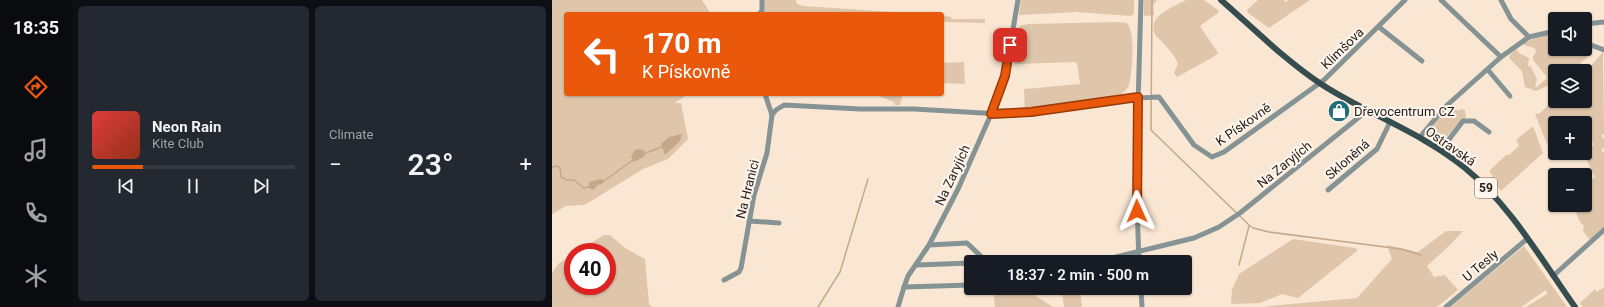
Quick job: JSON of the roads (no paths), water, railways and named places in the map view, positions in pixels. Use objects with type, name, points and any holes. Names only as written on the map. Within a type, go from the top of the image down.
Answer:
[{"type":"main road","name":"Ostravská","points":[[1221,0],[1277,50],[1320,84],[1420,137],[1464,167],[1488,189],[1508,212],[1575,307]]},
{"type":"street","points":[[761,12],[762,0]]},
{"type":"street","name":"Na Zaryjích","points":[[898,307],[908,276],[929,245],[958,189],[991,114],[1005,76],[1018,0]]},
{"type":"street","points":[[1139,252],[1136,180],[1141,0]]},
{"type":"street","name":"Klimšova","points":[[1320,84],[1405,0]]},
{"type":"street","points":[[1441,0],[1501,58]]},
{"type":"street","points":[[1501,0],[1511,19],[1529,37]]},
{"type":"street","points":[[1592,23],[1604,22]]},
{"type":"street","name":"Klimšova","points":[[1379,27],[1422,61]]},
{"type":"street","points":[[1420,137],[1445,107],[1501,58],[1529,37],[1548,33]]},
{"type":"street","points":[[1592,45],[1604,50]]},
{"type":"street","points":[[1488,70],[1510,96]]},
{"type":"street","name":"K Pískovně","points":[[768,102],[780,106],[788,105],[883,110],[914,109],[982,112],[991,114],[1031,112],[1138,97],[1159,97],[1194,144],[1212,157],[1224,152],[1320,84]]},
{"type":"street","name":"Na Hranici","points":[[724,280],[740,270],[754,195],[767,153],[772,115],[766,96]]},
{"type":"street","points":[[772,115],[780,106]]},
{"type":"street","name":"Na Zaryjích","points":[[1126,255],[1194,238],[1219,227],[1240,213],[1368,110]]},
{"type":"street","points":[[1441,150],[1463,121],[1474,121],[1489,132]]},
{"type":"street","name":"Skloněná","points":[[1328,190],[1377,148],[1390,122]]},
{"type":"street","points":[[750,222],[779,223]]},
{"type":"street","points":[[1553,276],[1586,248],[1604,230]]},
{"type":"street","name":"U Tesly","points":[[1446,307],[1527,239]]},
{"type":"street","points":[[929,245],[967,244],[979,255]]},
{"type":"street","points":[[916,265],[964,263]]},
{"type":"street","points":[[904,287],[964,285]]},
{"type":"street","points":[[1141,295],[1142,307]]},
{"type":"waterway","points":[[1152,0],[1151,130],[1249,225],[1253,228],[1269,232],[1401,249],[1421,255]]},
{"type":"waterway","points":[[643,154],[662,147]]},
{"type":"waterway","points":[[604,181],[633,160]]},
{"type":"waterway","points":[[552,167],[556,166],[560,168],[561,177],[567,180],[574,180],[584,188],[589,187]]},
{"type":"waterway","points":[[818,307],[840,272],[868,179]]},
{"type":"waterway","points":[[1239,265],[1249,226]]},
{"type":"place","name":"Dřevocentrum CZ","points":[[1339,111]]}]
